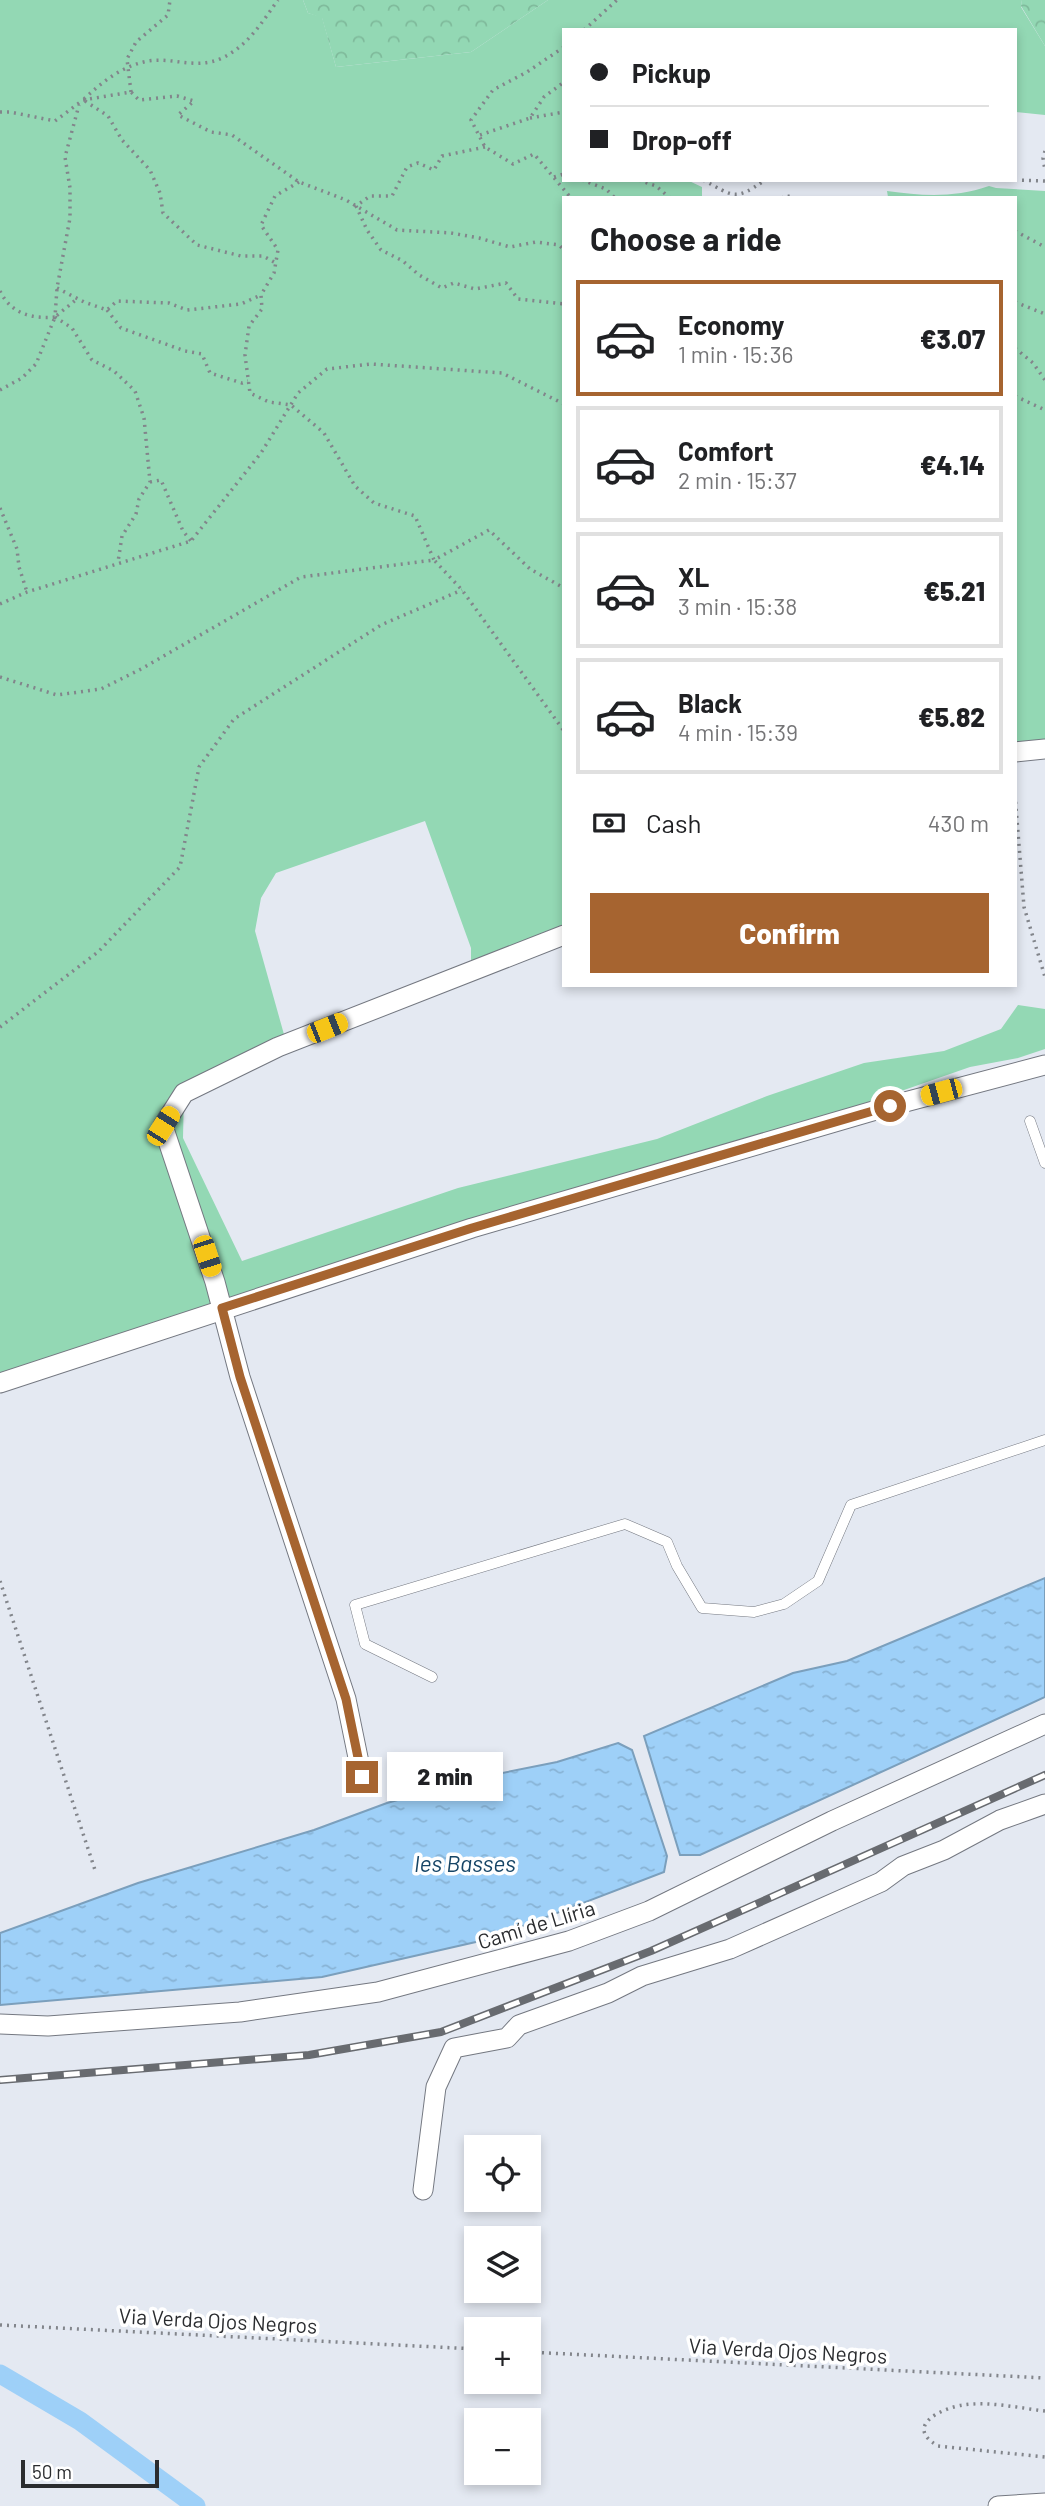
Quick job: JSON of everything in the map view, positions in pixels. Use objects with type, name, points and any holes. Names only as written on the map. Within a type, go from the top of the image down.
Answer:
[{"type":"street","points":[[1017,752],[1045,749]]},
{"type":"street","points":[[362,1777],[346,1699],[240,1377],[222,1308],[163,1126],[184,1093],[278,1047],[562,936]]},
{"type":"street","points":[[0,1383],[222,1308],[485,1224],[877,1110],[1045,1065]]},
{"type":"street","name":"Camí de Llíria","points":[[0,2024],[48,2026],[267,2008],[378,1992],[569,1941],[649,1911],[832,1821],[1045,1724]]},
{"type":"street","points":[[423,2190],[436,2087],[454,2048],[507,2038],[519,2025],[608,1993],[642,1976],[730,1949],[881,1882],[903,1866],[944,1850],[1000,1820],[1045,1804]]},
{"type":"street","points":[[1002,2506],[1045,2503]]},
{"type":"lane","points":[[1030,1121],[1045,1163]]},
{"type":"lane","points":[[432,1677],[365,1644],[355,1605],[625,1524],[667,1542],[677,1566],[702,1608],[754,1612],[784,1604],[818,1581],[851,1505],[1045,1440]]},
{"type":"path","points":[[170,0],[167,15],[136,42],[127,59],[131,92],[139,100],[177,96],[194,101],[178,115],[211,132],[232,135],[299,182],[356,206],[397,230],[478,237],[510,247],[536,242],[559,245],[562,248]]},
{"type":"path","points":[[0,112],[55,121],[83,100],[105,78],[148,61],[202,64],[223,58],[253,36],[278,0]]},
{"type":"path","points":[[586,28],[617,0]]},
{"type":"path","points":[[562,48],[527,72],[493,89],[471,120],[485,147],[513,164],[534,154],[569,196]]},
{"type":"path","points":[[530,118],[544,97],[562,84]]},
{"type":"path","points":[[0,390],[22,378],[36,364],[55,317],[57,288],[70,218],[70,188],[65,157],[80,103],[83,100],[131,92]]},
{"type":"path","points":[[83,100],[108,116],[122,140],[150,170],[160,192],[163,213],[197,245],[230,254],[263,256],[276,263]]},
{"type":"path","points":[[479,135],[530,118],[562,111]]},
{"type":"path","points":[[356,206],[370,196],[391,196],[407,167],[418,163],[434,170],[442,156],[485,147]]},
{"type":"path","points":[[1045,151],[1045,170]]},
{"type":"path","points":[[554,177],[562,175]]},
{"type":"path","points":[[1017,180],[1045,181]]},
{"type":"path","points":[[299,182],[275,196],[261,225],[278,250],[274,273],[261,295],[262,309],[249,326],[245,355],[250,393],[269,402],[291,405],[324,433],[355,486],[374,503],[415,516],[434,560],[462,590],[562,728]]},
{"type":"path","points":[[587,182],[606,189],[613,196]]},
{"type":"path","points":[[645,182],[656,186],[668,196]]},
{"type":"path","points":[[707,182],[731,194],[744,195],[762,182]]},
{"type":"path","points":[[356,206],[367,230],[381,250],[403,261],[419,275],[442,288],[454,282],[475,289],[506,283],[518,299],[562,304]]},
{"type":"path","points":[[1017,233],[1045,247]]},
{"type":"path","points":[[57,288],[107,310],[121,328],[202,354],[210,373],[242,383],[248,381]]},
{"type":"path","points":[[0,291],[5,302],[36,319],[55,317],[78,299]]},
{"type":"path","points":[[107,310],[117,301],[169,303],[187,310],[241,304],[261,295]]},
{"type":"path","points":[[1017,303],[1045,314]]},
{"type":"path","points":[[55,317],[72,328],[92,360],[114,371],[135,391],[145,418],[150,482],[139,499],[136,514],[121,536],[117,563]]},
{"type":"path","points":[[1017,350],[1033,363],[1045,380]]},
{"type":"path","points":[[0,604],[27,592],[191,541],[261,453],[298,393],[327,369],[371,364],[502,373],[562,403]]},
{"type":"path","points":[[1017,397],[1045,410]]},
{"type":"path","points":[[150,482],[161,480],[183,531],[191,541]]},
{"type":"path","points":[[0,508],[17,549],[19,567],[27,592]]},
{"type":"path","points":[[0,677],[57,695],[101,689],[143,668],[301,577],[434,560],[489,530],[530,569],[562,588]]},
{"type":"path","points":[[0,1027],[98,952],[180,867],[199,766],[234,719],[380,625],[462,590]]},
{"type":"path","points":[[1017,820],[1024,907],[1045,977]]},
{"type":"path","points":[[0,1581],[95,1870]]},
{"type":"path","name":"Via Verda Ojos Negros","points":[[0,2325],[464,2349]]},
{"type":"path","name":"Via Verda Ojos Negros","points":[[541,2353],[1045,2378]]},
{"type":"path","points":[[1045,2411],[967,2404],[935,2413],[926,2423],[925,2430],[931,2442],[938,2446],[1045,2456]]},
{"type":"green space","points":[[0,0],[303,0],[308,13],[322,17],[336,67],[471,52],[548,0],[1022,0],[1021,7],[1045,46],[1045,115],[1017,112],[1017,28],[562,28],[562,182],[691,182],[702,187],[702,196],[562,196],[562,935],[471,971],[471,948],[425,821],[276,873],[261,898],[255,931],[285,1038],[184,1093],[183,1138],[242,1261],[458,1188],[657,1139],[767,1096],[864,1063],[944,1051],[1001,1029],[1018,1005],[1045,1009],[1045,1049],[1018,1058],[970,1067],[0,1382]]},
{"type":"green space","points":[[303,0],[548,0],[471,52],[336,67],[322,18],[308,13]]},
{"type":"green space","points":[[1022,0],[1045,0],[1045,46],[1021,6]]},
{"type":"green space","points":[[989,186],[1045,191],[1045,749],[1017,752],[1017,196],[888,196],[887,191],[938,195]]},
{"type":"water","points":[[1045,1578],[1045,1697],[700,1855],[680,1855],[644,1736],[793,1673],[847,1661]]},
{"type":"water","name":"les Basses","points":[[618,1743],[632,1750],[667,1856],[664,1872],[489,1939],[322,1977],[0,2005],[0,1933],[138,1883],[314,1830],[387,1803],[472,1779],[557,1762]]},
{"type":"waterway","points":[[0,2374],[80,2421],[196,2506]]},
{"type":"railway","points":[[0,2080],[309,2055],[441,2032],[651,1951],[1045,1775]]},
{"type":"route","points":[[362,1777],[346,1699],[240,1377],[222,1308],[472,1228],[890,1106]]}]
